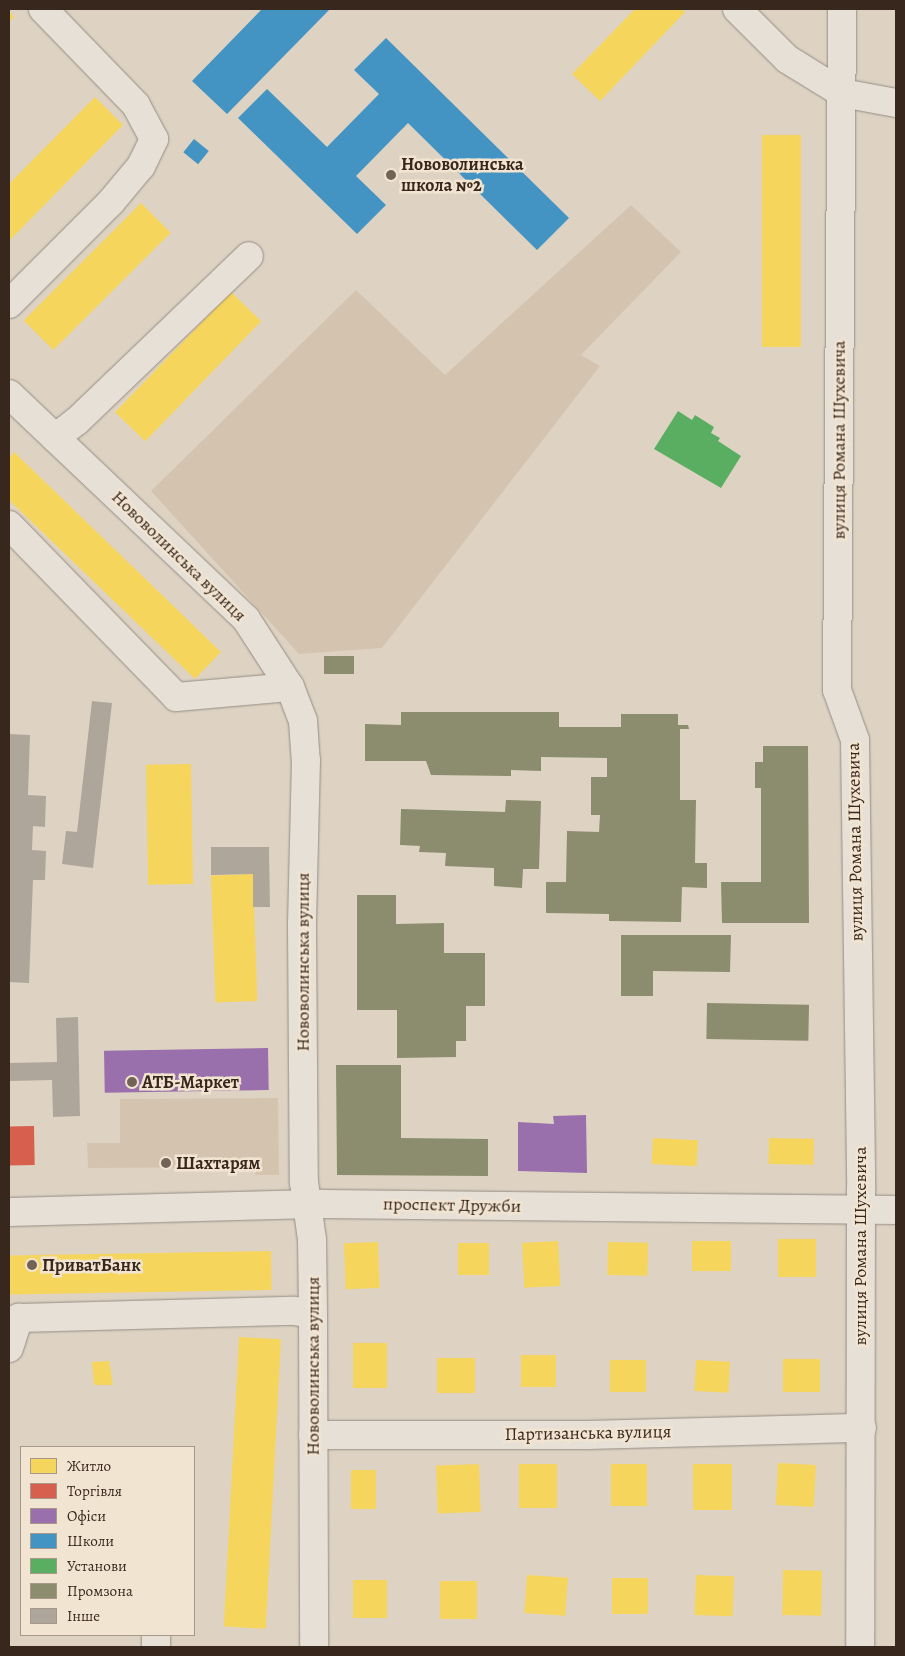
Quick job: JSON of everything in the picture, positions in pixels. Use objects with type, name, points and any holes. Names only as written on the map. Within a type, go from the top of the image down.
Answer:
[{"type":"street","points":[[737,9],[788,58],[842,94],[896,103]]},
{"type":"street","name":"вулиця Романа Шухевича","points":[[842,9],[837,690],[855,740],[862,1428],[860,1647]]},
{"type":"street","points":[[9,304],[111,202],[141,166],[154,139],[136,105],[59,14]]},
{"type":"street","points":[[55,438],[78,420],[249,256]]},
{"type":"street","name":"Нововолинська вулиця","points":[[9,394],[240,612],[290,687],[303,721],[306,760],[302,926],[306,1205],[312,1240],[314,1647]]},
{"type":"street","points":[[9,525],[176,697],[290,687]]},
{"type":"street","name":"проспект Дружби","points":[[9,1212],[306,1205],[896,1210]]},
{"type":"street","points":[[9,1348],[19,1318],[294,1311],[313,1314]]},
{"type":"street","name":"Партизанська вулиця","points":[[313,1435],[587,1434],[862,1428]]},
{"type":"shaded area","points":[[631,205],[681,252],[581,355],[600,366],[382,648],[299,654],[151,491],[356,290],[445,375]]},
{"type":"shaded area","points":[[278,1098],[279,1175],[257,1175],[243,1167],[88,1168],[87,1143],[120,1143],[120,1099]]},
{"type":"building: Житло","points":[[635,9],[681,9],[685,12],[600,101],[572,74]]},
{"type":"building: Житло","points":[[9,11],[14,17],[9,22]]},
{"type":"building: Житло","points":[[95,97],[123,125],[9,241],[9,184]]},
{"type":"building: Житло","points":[[762,135],[801,135],[801,347],[762,347]]},
{"type":"building: Житло","points":[[141,203],[171,233],[53,350],[24,320]]},
{"type":"building: Житло","points":[[231,292],[261,321],[145,441],[115,412]]},
{"type":"building: Житло","points":[[14,452],[221,652],[195,679],[9,500],[9,458]]},
{"type":"building: Житло","points":[[191,764],[193,884],[148,885],[146,765]]},
{"type":"building: Житло","points":[[253,874],[257,1001],[215,1002],[211,875]]},
{"type":"building: Житло","points":[[653,1138],[698,1140],[697,1166],[652,1164]]},
{"type":"building: Житло","points":[[769,1138],[814,1139],[814,1165],[769,1164]]},
{"type":"building: Житло","points":[[778,1239],[816,1239],[816,1277],[778,1277]]},
{"type":"building: Житло","points":[[558,1241],[560,1286],[524,1288],[522,1243]]},
{"type":"building: Житло","points":[[692,1241],[731,1241],[731,1271],[692,1271]]},
{"type":"building: Житло","points":[[378,1242],[380,1288],[346,1289],[344,1243]]},
{"type":"building: Житло","points":[[608,1242],[648,1243],[647,1276],[607,1275]]},
{"type":"building: Житло","points":[[458,1243],[489,1243],[489,1275],[458,1275]]},
{"type":"building: Житло","points":[[271,1251],[272,1290],[10,1295],[9,1256]]},
{"type":"building: Житло","points":[[239,1337],[281,1339],[266,1629],[224,1627]]},
{"type":"building: Житло","points":[[353,1343],[387,1343],[387,1388],[353,1388]]},
{"type":"building: Житло","points":[[521,1355],[556,1355],[556,1387],[521,1387]]},
{"type":"building: Житло","points":[[437,1358],[475,1358],[475,1393],[437,1393]]},
{"type":"building: Житло","points":[[783,1359],[820,1359],[820,1392],[783,1392]]},
{"type":"building: Житло","points":[[610,1360],[646,1360],[646,1392],[610,1392]]},
{"type":"building: Житло","points":[[696,1360],[730,1362],[728,1393],[694,1391]]},
{"type":"building: Житло","points":[[109,1361],[113,1385],[94,1385],[92,1362]]},
{"type":"building: Житло","points":[[778,1463],[816,1465],[814,1507],[776,1505]]},
{"type":"building: Житло","points":[[479,1464],[481,1512],[438,1513],[436,1466]]},
{"type":"building: Житло","points":[[519,1464],[557,1464],[557,1508],[519,1508]]},
{"type":"building: Житло","points":[[611,1464],[647,1464],[647,1506],[611,1506]]},
{"type":"building: Житло","points":[[693,1464],[732,1464],[732,1510],[693,1510]]},
{"type":"building: Житло","points":[[351,1470],[376,1470],[376,1509],[351,1509]]},
{"type":"building: Житло","points":[[783,1570],[822,1571],[821,1616],[782,1615]]},
{"type":"building: Житло","points":[[527,1575],[568,1578],[565,1616],[524,1613]]},
{"type":"building: Житло","points":[[696,1575],[734,1576],[733,1616],[695,1615]]},
{"type":"building: Житло","points":[[612,1578],[648,1578],[648,1614],[612,1614]]},
{"type":"building: Житло","points":[[353,1580],[387,1580],[387,1618],[353,1618]]},
{"type":"building: Житло","points":[[440,1581],[477,1581],[477,1619],[440,1619]]},
{"type":"building: Торгівля","points":[[9,1126],[34,1126],[35,1165],[10,1165]]},
{"type":"building: Офіси","points":[[268,1048],[269,1090],[105,1093],[104,1051]]},
{"type":"building: Офіси","points":[[586,1115],[587,1173],[518,1171],[518,1122],[554,1124],[553,1116]]},
{"type":"building: Школи","points":[[262,9],[330,9],[227,114],[192,81]]},
{"type":"building: Школи","points":[[386,38],[569,218],[537,250],[408,123],[356,176],[386,205],[357,234],[238,118],[267,89],[327,147],[379,94],[354,70]]},
{"type":"building: Школи","points":[[194,139],[209,151],[198,164],[183,152]]},
{"type":"building: Установи","points":[[678,411],[692,420],[695,415],[714,427],[711,433],[720,438],[718,441],[741,456],[721,488],[654,449]]},
{"type":"building: Промзона","points":[[324,656],[354,656],[354,674],[324,674]]},
{"type":"building: Промзона","points":[[401,712],[559,712],[559,727],[621,727],[621,714],[678,714],[678,725],[688,725],[689,729],[680,729],[680,800],[696,800],[695,863],[707,863],[707,888],[682,887],[681,922],[609,921],[609,914],[546,913],[546,882],[566,882],[567,831],[599,832],[600,815],[591,815],[591,777],[607,777],[607,758],[541,757],[541,771],[511,770],[511,776],[431,775],[426,761],[365,761],[365,724],[401,725]]},
{"type":"building: Промзона","points":[[763,746],[808,746],[809,923],[722,923],[721,882],[761,882],[761,788],[755,788],[755,762],[763,762]]},
{"type":"building: Промзона","points":[[506,800],[541,801],[539,869],[523,869],[522,888],[494,886],[494,868],[445,866],[446,853],[419,852],[420,846],[400,845],[401,809],[505,812]]},
{"type":"building: Промзона","points":[[357,895],[396,895],[396,924],[444,923],[444,953],[485,953],[485,1006],[466,1006],[466,1041],[456,1041],[456,1057],[397,1058],[397,1010],[357,1010]]},
{"type":"building: Промзона","points":[[621,935],[731,935],[730,972],[653,971],[653,996],[621,996]]},
{"type":"building: Промзона","points":[[707,1003],[809,1005],[808,1041],[706,1039]]},
{"type":"building: Промзона","points":[[336,1065],[401,1065],[401,1138],[488,1139],[488,1176],[337,1175]]},
{"type":"building: Інше","points":[[92,701],[112,703],[93,868],[62,864],[66,831],[77,832]]},
{"type":"building: Інше","points":[[9,734],[30,735],[28,795],[46,796],[45,827],[33,826],[32,850],[46,851],[45,880],[33,880],[29,983],[9,982]]},
{"type":"building: Інше","points":[[211,847],[269,847],[270,907],[253,907],[253,874],[211,875]]},
{"type":"building: Інше","points":[[78,1017],[80,1116],[53,1117],[52,1080],[9,1081],[9,1063],[57,1062],[56,1018]]},
{"type":"place","name":"Нововолинська школа №2","points":[[391,175]]},
{"type":"place","name":"АТБ-Маркет","points":[[132,1082]]},
{"type":"place","name":"Шахтарям","points":[[166,1163]]},
{"type":"place","name":"ПриватБанк","points":[[32,1265]]}]
